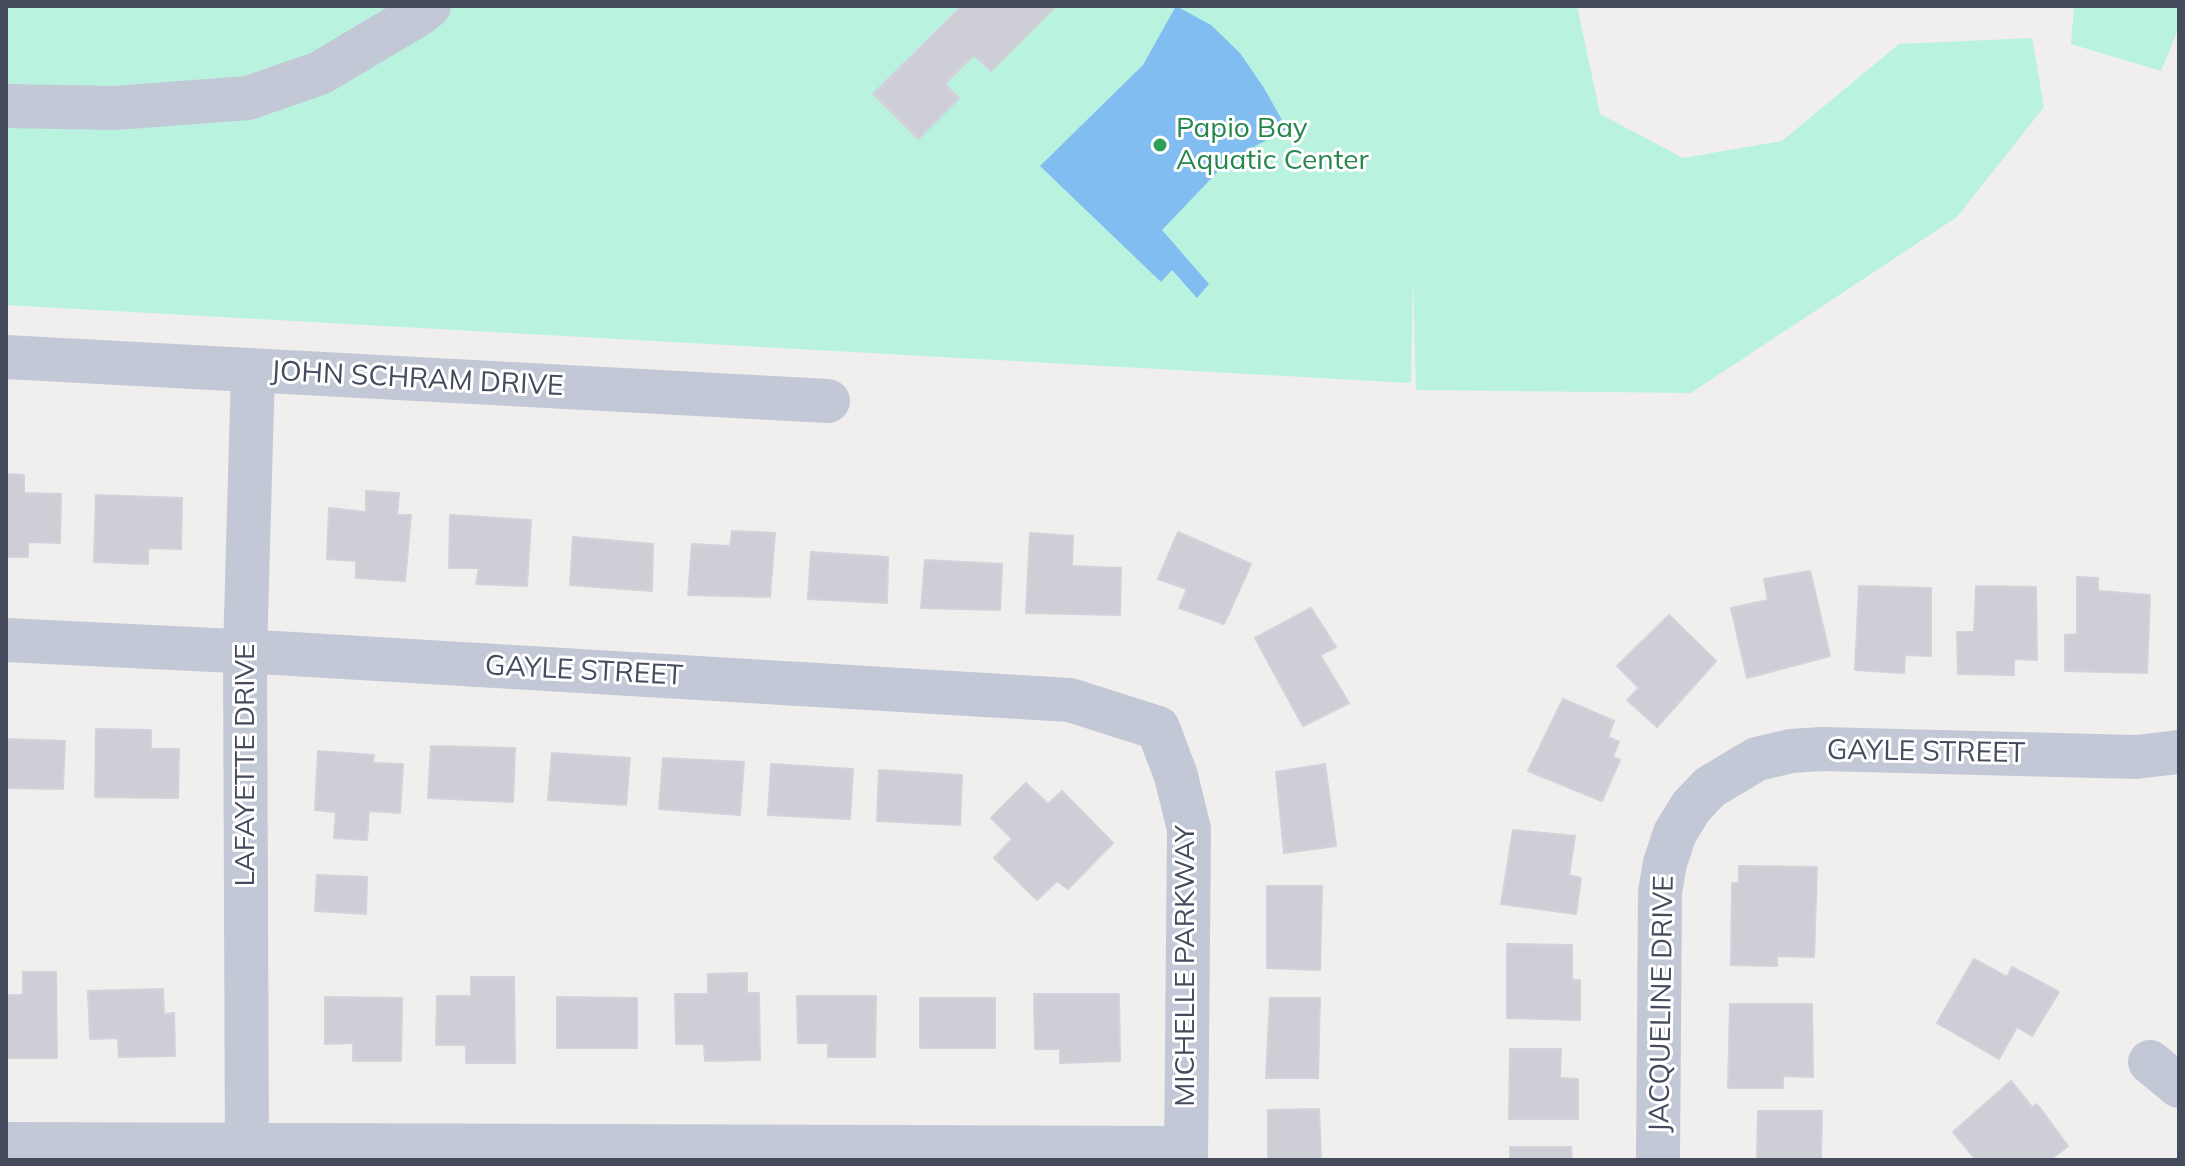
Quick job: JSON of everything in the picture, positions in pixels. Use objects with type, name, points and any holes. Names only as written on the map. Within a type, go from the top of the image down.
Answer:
[{"type":"street","points":[[6,106],[115,108],[248,98],[320,73],[429,6]]},
{"type":"street","name":"JOHN SCHRAM DRIVE","points":[[6,357],[828,401]]},
{"type":"street","name":"LAFAYETTE DRIVE","points":[[247,1152],[245,651],[253,371]]},
{"type":"street","name":"GAYLE STREET","points":[[6,640],[245,651],[1070,700],[1158,728]]},
{"type":"street","name":"MICHELLE PARKWAY","points":[[1158,728],[1176,776],[1189,829],[1186,1154]]},
{"type":"street","name":"GAYLE STREET","points":[[1691,807],[1710,787],[1729,774],[1757,759],[1791,751],[1838,749],[2136,757],[2179,752]]},
{"type":"street","name":"JACQUELINE DRIVE","points":[[1658,1160],[1660,892],[1675,833],[1691,807]]},
{"type":"street","points":[[6,1144],[247,1152],[1186,1154]]},
{"type":"green space","points":[[6,6],[1577,6],[1600,114],[1683,158],[1782,141],[1899,44],[2032,38],[2044,107],[1957,217],[1691,393],[1416,390],[1413,276],[1411,383],[6,305]]},
{"type":"green space","points":[[2074,6],[2179,6],[2179,27],[2161,71],[2071,44]]},
{"type":"water","name":"Papio Bay Aquatic Center","points":[[1176,6],[1211,25],[1240,53],[1287,129],[1228,161],[1162,230],[1209,284],[1197,298],[1172,270],[1161,282],[1040,166],[1143,65]]},
{"type":"building","points":[[962,6],[1056,6],[991,71],[974,55],[945,84],[959,98],[918,139],[873,94]]},
{"type":"building","points":[[6,474],[24,475],[24,493],[61,494],[60,543],[28,542],[28,557],[6,557]]},
{"type":"building","points":[[366,491],[399,493],[397,515],[411,515],[405,581],[356,578],[356,561],[327,559],[329,508],[366,512]]},
{"type":"building","points":[[96,495],[182,498],[181,549],[148,548],[148,564],[94,562]]},
{"type":"building","points":[[450,515],[531,520],[527,586],[476,584],[479,568],[449,568]]},
{"type":"building","points":[[732,531],[775,533],[770,597],[688,595],[692,544],[730,546]]},
{"type":"building","points":[[1178,532],[1251,564],[1224,624],[1179,608],[1187,589],[1158,579]]},
{"type":"building","points":[[1030,533],[1073,536],[1072,566],[1121,568],[1120,615],[1026,613]]},
{"type":"building","points":[[573,537],[653,544],[652,591],[570,585]]},
{"type":"building","points":[[811,552],[888,557],[887,603],[808,599]]},
{"type":"building","points":[[925,560],[1002,564],[1000,610],[921,608]]},
{"type":"building","points":[[1810,571],[1830,656],[1747,678],[1731,608],[1768,600],[1764,579]]},
{"type":"building","points":[[2077,577],[2098,578],[2098,591],[2150,595],[2147,673],[2065,671],[2065,635],[2077,634]]},
{"type":"building","points":[[1859,586],[1931,588],[1931,656],[1905,655],[1904,673],[1855,670]]},
{"type":"building","points":[[1976,586],[2036,587],[2037,660],[2014,659],[2014,675],[1958,674],[1957,632],[1974,632]]},
{"type":"building","points":[[1311,608],[1336,647],[1320,655],[1349,703],[1303,726],[1255,638]]},
{"type":"building","points":[[1669,615],[1716,661],[1657,727],[1627,700],[1639,688],[1617,666]]},
{"type":"building","points":[[1563,699],[1614,721],[1608,737],[1619,742],[1613,757],[1620,760],[1602,801],[1528,771]]},
{"type":"building","points":[[96,729],[151,730],[151,749],[179,749],[178,798],[95,797]]},
{"type":"building","points":[[6,739],[65,741],[63,789],[6,788]]},
{"type":"building","points":[[431,746],[515,748],[513,802],[428,798]]},
{"type":"building","points":[[318,751],[374,755],[373,763],[403,764],[400,813],[369,811],[367,840],[334,838],[336,812],[315,810]]},
{"type":"building","points":[[552,753],[630,758],[626,805],[548,800]]},
{"type":"building","points":[[663,758],[744,762],[740,815],[659,809]]},
{"type":"building","points":[[771,764],[853,769],[850,819],[768,815]]},
{"type":"building","points":[[1325,764],[1336,846],[1284,853],[1276,772]]},
{"type":"building","points":[[879,770],[962,775],[960,825],[877,821]]},
{"type":"building","points":[[1026,783],[1048,804],[1062,791],[1113,843],[1068,889],[1057,881],[1037,900],[994,858],[1012,839],[991,818]]},
{"type":"building","points":[[1513,830],[1575,836],[1569,875],[1581,878],[1576,914],[1501,904]]},
{"type":"building","points":[[1739,866],[1817,867],[1814,957],[1777,956],[1777,966],[1731,965],[1732,883],[1739,883]]},
{"type":"building","points":[[317,875],[367,877],[366,914],[315,911]]},
{"type":"building","points":[[1267,886],[1322,886],[1320,970],[1267,968]]},
{"type":"building","points":[[1507,944],[1572,945],[1572,980],[1580,980],[1580,1020],[1507,1018]]},
{"type":"building","points":[[1974,959],[2007,977],[2012,967],[2059,992],[2032,1036],[2017,1027],[1999,1059],[1937,1023]]},
{"type":"building","points":[[23,972],[56,972],[57,1058],[6,1058],[6,995],[23,995]]},
{"type":"building","points":[[747,973],[747,993],[759,993],[760,1060],[705,1061],[704,1044],[676,1044],[675,994],[708,994],[708,974]]},
{"type":"building","points":[[471,977],[514,977],[515,1063],[466,1063],[466,1045],[436,1045],[437,996],[471,996]]},
{"type":"building","points":[[163,989],[164,1014],[174,1013],[175,1056],[119,1057],[118,1038],[90,1039],[88,991]]},
{"type":"building","points":[[1034,994],[1119,994],[1120,1061],[1060,1063],[1060,1049],[1035,1049]]},
{"type":"building","points":[[797,996],[876,996],[875,1057],[828,1057],[828,1043],[798,1043]]},
{"type":"building","points":[[325,997],[402,998],[401,1061],[353,1061],[353,1043],[325,1044]]},
{"type":"building","points":[[557,997],[637,998],[637,1048],[557,1048]]},
{"type":"building","points":[[920,998],[995,998],[995,1048],[920,1048]]},
{"type":"building","points":[[1270,998],[1320,998],[1318,1078],[1266,1078]]},
{"type":"building","points":[[1730,1004],[1812,1004],[1813,1077],[1783,1076],[1783,1088],[1728,1088]]},
{"type":"building","points":[[1510,1049],[1561,1049],[1560,1078],[1578,1079],[1578,1119],[1509,1119]]},
{"type":"building","points":[[2011,1081],[2032,1107],[2037,1104],[2068,1146],[2050,1160],[1976,1160],[1953,1132]]},
{"type":"building","points":[[1319,1109],[1321,1160],[1268,1160],[1268,1110]]},
{"type":"building","points":[[1758,1111],[1822,1111],[1821,1160],[1738,1160],[1757,1159]]},
{"type":"building","points":[[1510,1147],[1571,1147],[1572,1160],[1510,1160]]},
{"type":"place","name":"Papio Bay Aquatic Center","points":[[1160,145]]}]
